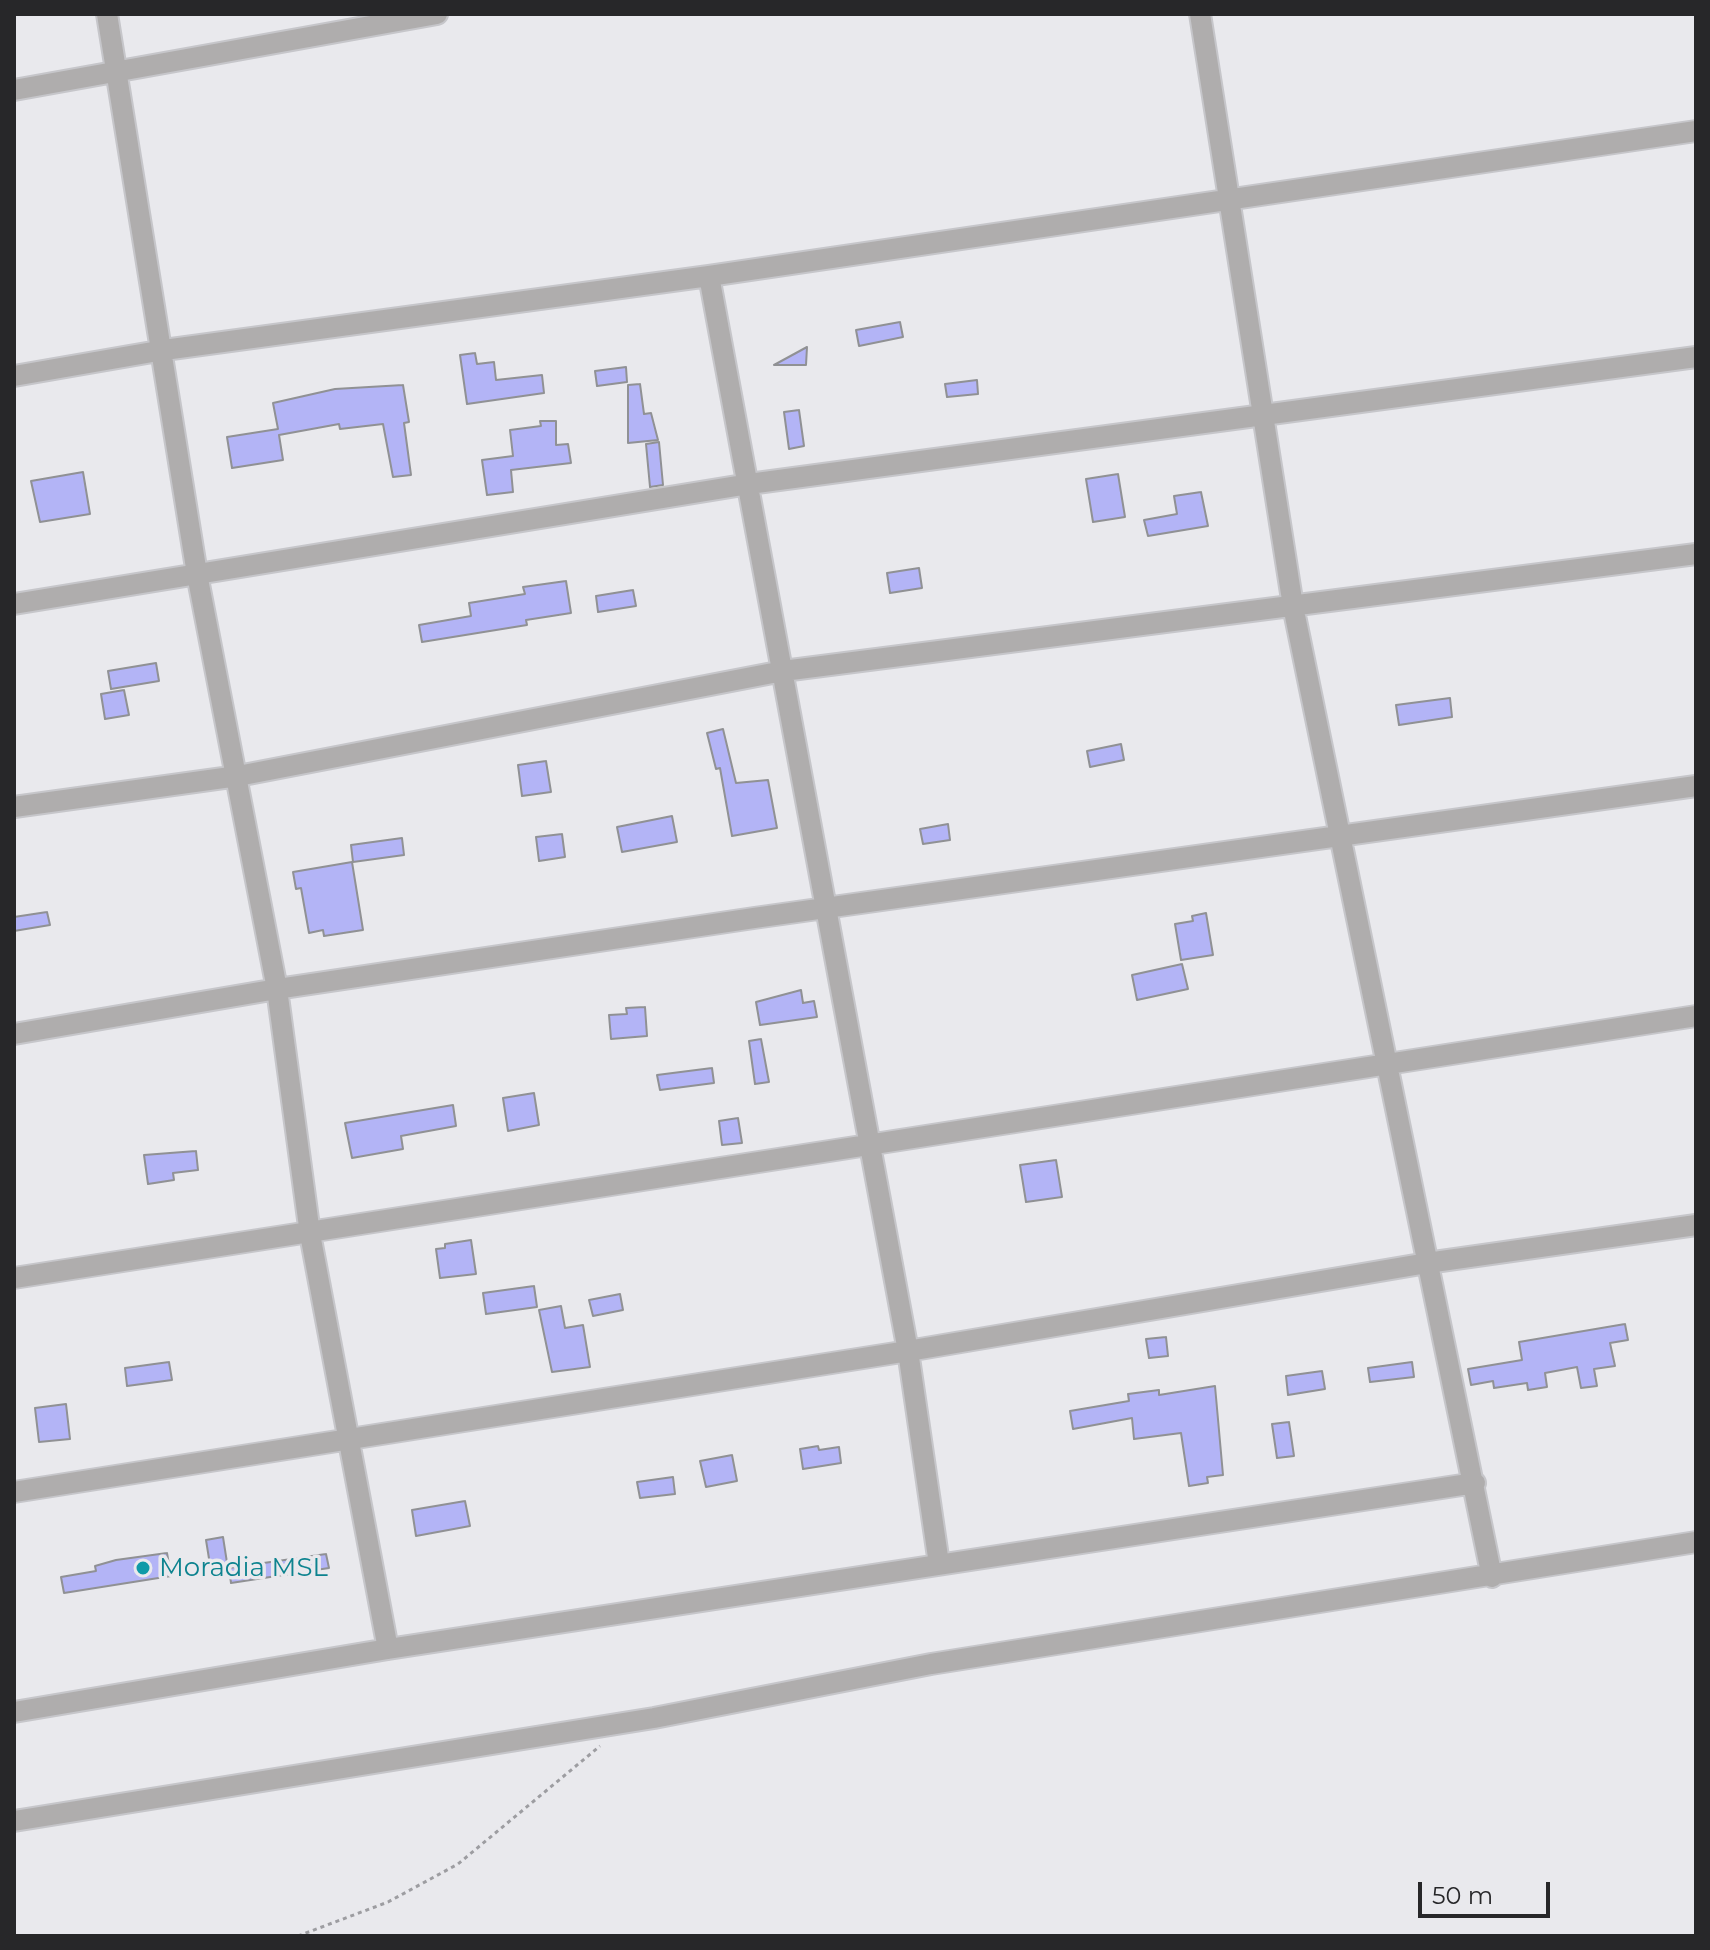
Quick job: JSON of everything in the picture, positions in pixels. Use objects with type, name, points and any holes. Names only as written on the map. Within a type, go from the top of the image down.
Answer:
[{"type":"street","points":[[107,14],[164,350],[197,574],[277,989],[310,1234],[388,1649]]},
{"type":"street","points":[[14,90],[437,14]]},
{"type":"street","points":[[1200,14],[1293,606],[1492,1577]]},
{"type":"street","points":[[14,376],[164,350],[709,276],[1696,131]]},
{"type":"street","points":[[709,276],[908,1351],[939,1564]]},
{"type":"street","points":[[14,604],[749,484],[1696,357]]},
{"type":"street","points":[[14,807],[238,776],[783,671],[1696,554]]},
{"type":"street","points":[[14,1034],[277,989],[1696,786]]},
{"type":"street","points":[[14,1278],[310,1234],[869,1142],[1696,1016]]},
{"type":"street","points":[[14,1492],[908,1351],[1427,1263],[1696,1225]]},
{"type":"street","points":[[14,1712],[388,1649],[1475,1483]]},
{"type":"street","points":[[14,1821],[631,1722],[931,1664],[1492,1577],[1696,1542]]},
{"type":"path","points":[[298,1936],[388,1902],[458,1864],[631,1722]]},
{"type":"building","points":[[900,322],[903,337],[859,346],[856,330]]},
{"type":"building","points":[[807,347],[806,365],[774,365]]},
{"type":"building","points":[[475,353],[477,364],[494,362],[496,380],[542,375],[544,393],[467,404],[460,355]]},
{"type":"building","points":[[626,367],[627,382],[597,386],[595,371]]},
{"type":"building","points":[[977,380],[978,394],[947,397],[945,384]]},
{"type":"building","points":[[640,384],[644,414],[651,413],[658,440],[628,443],[628,385]]},
{"type":"building","points":[[403,385],[409,422],[404,423],[411,475],[393,477],[383,424],[340,429],[339,424],[279,435],[283,460],[232,468],[227,437],[278,429],[273,403],[335,389]]},
{"type":"building","points":[[799,410],[804,446],[789,449],[784,412]]},
{"type":"building","points":[[540,421],[556,421],[556,445],[568,444],[571,463],[511,470],[513,492],[487,495],[482,460],[513,456],[510,430],[541,426]]},
{"type":"building","points":[[659,442],[663,485],[650,487],[646,444]]},
{"type":"building","points":[[83,472],[90,514],[40,522],[31,481]]},
{"type":"building","points":[[1118,474],[1125,517],[1093,522],[1086,479]]},
{"type":"building","points":[[1201,492],[1208,526],[1148,536],[1144,520],[1177,514],[1174,496]]},
{"type":"building","points":[[919,568],[922,588],[890,593],[887,573]]},
{"type":"building","points":[[566,581],[571,613],[526,620],[527,625],[422,642],[419,625],[471,616],[469,603],[525,594],[523,587]]},
{"type":"building","points":[[633,590],[636,606],[598,612],[596,596]]},
{"type":"building","points":[[156,663],[159,681],[111,689],[108,671]]},
{"type":"building","points":[[124,690],[129,715],[105,719],[101,694]]},
{"type":"building","points":[[1450,698],[1452,717],[1399,725],[1396,705]]},
{"type":"building","points":[[723,729],[736,783],[768,780],[777,828],[732,836],[720,768],[716,769],[707,733]]},
{"type":"building","points":[[1121,744],[1124,760],[1090,767],[1087,751]]},
{"type":"building","points":[[546,761],[551,792],[522,796],[518,765]]},
{"type":"building","points":[[672,816],[677,842],[622,852],[617,827]]},
{"type":"building","points":[[948,824],[950,840],[923,844],[920,829]]},
{"type":"building","points":[[562,834],[565,857],[539,861],[536,837]]},
{"type":"building","points":[[402,838],[404,855],[353,862],[351,845]]},
{"type":"building","points":[[352,862],[363,930],[324,936],[323,930],[309,933],[301,888],[296,889],[293,872]]},
{"type":"building","points":[[47,912],[50,925],[14,931],[14,917]]},
{"type":"building","points":[[1206,913],[1213,955],[1181,960],[1175,924],[1193,921],[1192,916]]},
{"type":"building","points":[[1182,964],[1188,989],[1137,1000],[1132,975]]},
{"type":"building","points":[[801,990],[803,1003],[814,1001],[817,1017],[760,1025],[756,1002]]},
{"type":"building","points":[[645,1007],[647,1036],[611,1039],[609,1015],[627,1014],[626,1008]]},
{"type":"building","points":[[761,1039],[769,1082],[755,1084],[749,1041]]},
{"type":"building","points":[[712,1068],[714,1083],[660,1090],[657,1075]]},
{"type":"building","points":[[534,1093],[539,1125],[508,1131],[503,1098]]},
{"type":"building","points":[[453,1105],[456,1126],[401,1136],[403,1149],[352,1158],[345,1123]]},
{"type":"building","points":[[738,1118],[742,1143],[722,1145],[719,1121]]},
{"type":"building","points":[[196,1151],[198,1170],[173,1173],[174,1180],[148,1184],[144,1155]]},
{"type":"building","points":[[1056,1160],[1062,1197],[1026,1202],[1020,1165]]},
{"type":"building","points":[[471,1240],[476,1274],[440,1278],[436,1249],[445,1248],[445,1244]]},
{"type":"building","points":[[534,1286],[537,1307],[486,1314],[483,1293]]},
{"type":"building","points":[[620,1294],[623,1310],[593,1316],[589,1300]]},
{"type":"building","points":[[561,1306],[565,1328],[583,1325],[590,1367],[552,1372],[539,1310]]},
{"type":"building","points":[[1625,1324],[1628,1340],[1610,1343],[1615,1366],[1594,1369],[1597,1386],[1581,1388],[1577,1367],[1545,1373],[1547,1387],[1528,1390],[1527,1383],[1494,1388],[1493,1381],[1471,1385],[1468,1369],[1522,1360],[1519,1342]]},
{"type":"building","points":[[1166,1337],[1168,1356],[1149,1358],[1146,1339]]},
{"type":"building","points":[[169,1362],[172,1380],[127,1386],[125,1368]]},
{"type":"building","points":[[1412,1362],[1414,1377],[1370,1382],[1368,1368]]},
{"type":"building","points":[[1322,1371],[1325,1389],[1288,1395],[1286,1376]]},
{"type":"building","points":[[1215,1386],[1223,1475],[1207,1477],[1208,1483],[1189,1486],[1181,1433],[1134,1439],[1132,1418],[1073,1429],[1070,1411],[1129,1401],[1128,1394],[1159,1390],[1159,1395]]},
{"type":"building","points":[[66,1404],[70,1439],[39,1442],[35,1408]]},
{"type":"building","points":[[1289,1422],[1294,1456],[1277,1458],[1272,1424]]},
{"type":"building","points":[[818,1446],[819,1450],[839,1447],[841,1463],[803,1469],[800,1449]]},
{"type":"building","points":[[732,1455],[737,1481],[706,1487],[700,1461]]},
{"type":"building","points":[[673,1477],[675,1494],[640,1498],[637,1482]]},
{"type":"building","points":[[465,1501],[470,1526],[416,1536],[412,1510]]},
{"type":"building","points":[[223,1537],[228,1569],[211,1571],[206,1540]]},
{"type":"building","points":[[167,1553],[171,1576],[64,1593],[61,1577],[96,1571],[95,1566],[116,1560]]},
{"type":"building","points":[[326,1554],[329,1568],[231,1583],[229,1568]]},
{"type":"place","name":"Moradia MSL","points":[[143,1568]]}]
